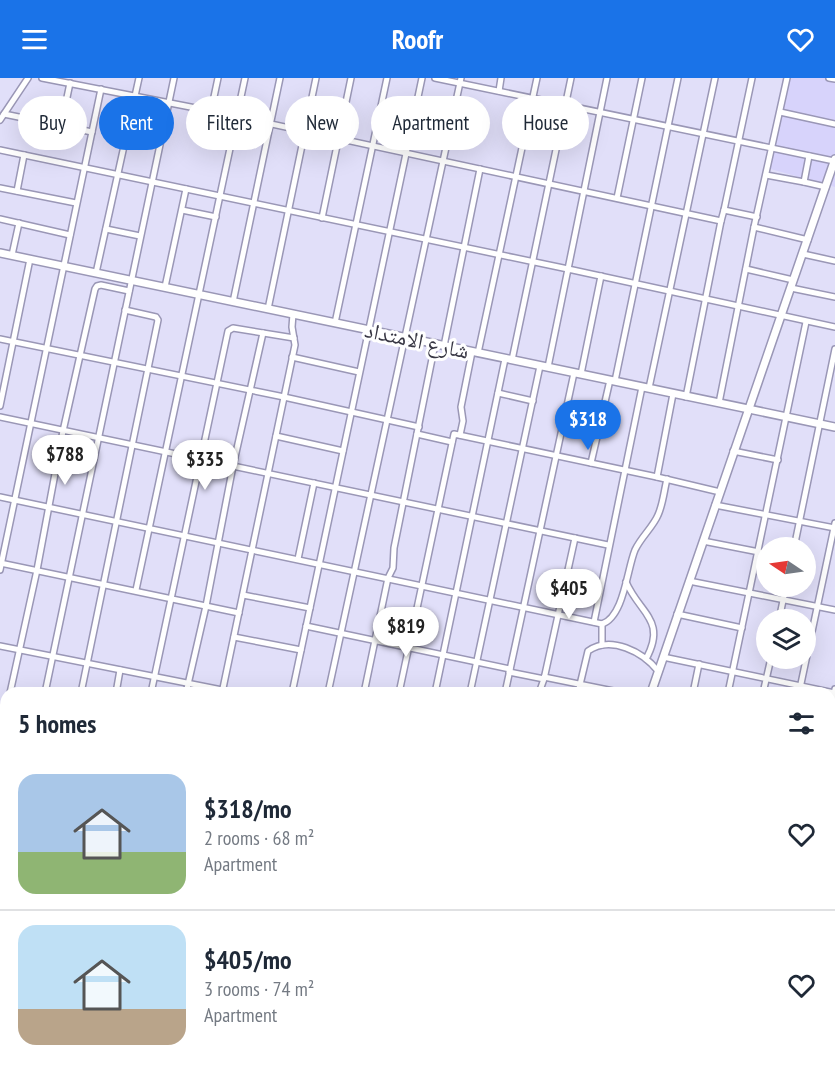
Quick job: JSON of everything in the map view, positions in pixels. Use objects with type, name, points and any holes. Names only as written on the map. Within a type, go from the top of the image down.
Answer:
[{"type":"street","points":[[0,120],[26,80],[17,78]]},
{"type":"street","points":[[42,78],[140,96]]},
{"type":"street","points":[[96,273],[139,78]]},
{"type":"street","points":[[170,96],[174,78]]},
{"type":"street","points":[[214,96],[218,78]]},
{"type":"street","points":[[241,96],[245,78]]},
{"type":"street","points":[[273,110],[280,78]]},
{"type":"street","points":[[312,96],[316,78]]},
{"type":"street","points":[[347,96],[351,78]]},
{"type":"street","points":[[383,96],[387,78]]},
{"type":"street","points":[[293,687],[422,78]]},
{"type":"street","points":[[435,78],[460,81],[523,96]]},
{"type":"street","points":[[499,91],[501,78]]},
{"type":"street","points":[[532,96],[537,78]]},
{"type":"street","points":[[567,96],[571,78]]},
{"type":"street","points":[[471,687],[533,401],[568,269],[608,78]]},
{"type":"street","points":[[617,198],[642,78]]},
{"type":"street","points":[[591,463],[613,381],[678,78]]},
{"type":"street","points":[[594,622],[624,470],[669,291],[715,78]]},
{"type":"street","points":[[686,397],[752,78]]},
{"type":"street","points":[[719,403],[787,78]]},
{"type":"street","points":[[829,78],[835,79]]},
{"type":"street","points":[[329,687],[460,81]]},
{"type":"street","points":[[67,96],[70,83]]},
{"type":"street","points":[[0,570],[101,89]]},
{"type":"street","points":[[589,110],[703,135],[835,160],[832,177],[826,187],[747,409],[653,687]]},
{"type":"street","points":[[780,112],[835,124]]},
{"type":"street","points":[[4,114],[18,117]]},
{"type":"street","points":[[87,131],[92,132]]},
{"type":"street","points":[[0,150],[425,238],[835,327]]},
{"type":"street","points":[[46,687],[158,150]]},
{"type":"street","points":[[136,590],[230,150]]},
{"type":"street","points":[[233,302],[265,150]]},
{"type":"street","points":[[268,309],[301,150]]},
{"type":"street","points":[[322,218],[335,150]]},
{"type":"street","points":[[335,323],[371,150]]},
{"type":"street","points":[[391,150],[721,220]]},
{"type":"street","points":[[460,435],[463,421],[461,406],[499,255],[520,150]]},
{"type":"street","points":[[436,687],[487,442],[533,262],[556,150]]},
{"type":"street","points":[[16,191],[24,155]]},
{"type":"street","points":[[804,182],[808,156]]},
{"type":"street","points":[[444,346],[480,169]]},
{"type":"street","points":[[766,175],[826,187]]},
{"type":"street","points":[[0,188],[76,203]]},
{"type":"street","points":[[165,287],[186,189]]},
{"type":"street","points":[[182,210],[216,217]]},
{"type":"street","points":[[724,210],[757,217]]},
{"type":"street","points":[[0,219],[70,235]]},
{"type":"street","points":[[12,255],[19,224]]},
{"type":"street","points":[[754,227],[808,240]]},
{"type":"street","points":[[106,229],[140,236]]},
{"type":"street","name":"شارع الامتداد","points":[[0,253],[835,427]]},
{"type":"street","points":[[803,254],[835,261]]},
{"type":"street","points":[[0,406],[30,259]]},
{"type":"street","points":[[746,269],[793,280]]},
{"type":"street","points":[[506,687],[556,455],[601,276]]},
{"type":"street","points":[[11,687],[37,570],[63,431],[97,286],[129,291]]},
{"type":"street","points":[[790,288],[835,297]]},
{"type":"street","points":[[82,687],[158,318],[125,310]]},
{"type":"street","points":[[224,687],[292,357],[293,314]]},
{"type":"street","points":[[762,537],[806,322]]},
{"type":"street","points":[[152,687],[229,328],[294,338]]},
{"type":"street","points":[[187,687],[263,333]]},
{"type":"street","points":[[0,339],[419,427]]},
{"type":"street","points":[[365,687],[388,578],[394,563],[394,548],[435,344]]},
{"type":"street","points":[[796,537],[835,349]]},
{"type":"street","points":[[292,357],[359,372]]},
{"type":"street","points":[[498,393],[533,401]]},
{"type":"street","points":[[657,477],[674,394]]},
{"type":"street","points":[[0,417],[608,545]]},
{"type":"street","points":[[417,434],[452,442]]},
{"type":"street","points":[[400,687],[454,434],[720,492]]},
{"type":"street","points":[[276,436],[343,451]]},
{"type":"street","points":[[733,451],[778,460]]},
{"type":"street","points":[[0,497],[602,624],[608,622],[616,611],[636,549],[643,534],[658,515],[667,479]]},
{"type":"street","points":[[298,559],[314,483]]},
{"type":"street","points":[[715,505],[835,526],[800,685]]},
{"type":"street","points":[[541,687],[575,538]]},
{"type":"street","points":[[703,541],[756,551]]},
{"type":"street","points":[[1,563],[239,613]]},
{"type":"street","points":[[729,687],[756,565]]},
{"type":"street","points":[[689,581],[835,610]]},
{"type":"street","points":[[626,582],[633,598],[646,612],[654,626],[652,643],[646,659]]},
{"type":"street","points":[[243,595],[310,608]]},
{"type":"street","points":[[781,609],[783,599]]},
{"type":"street","points":[[677,614],[742,628]]},
{"type":"street","points":[[602,624],[602,645]]},
{"type":"street","points":[[306,626],[477,662],[509,671],[594,687]]},
{"type":"street","points":[[234,637],[301,650]]},
{"type":"street","points":[[579,687],[588,651],[602,645],[618,646],[646,659],[658,671]]},
{"type":"street","points":[[0,646],[201,687]]},
{"type":"street","points":[[663,657],[812,687]]},
{"type":"street","points":[[694,687],[699,664]]},
{"type":"street","points":[[765,687],[768,669]]},
{"type":"street","points":[[117,687],[120,670]]},
{"type":"shaded area","points":[[783,78],[835,78],[835,187],[767,168]]}]
